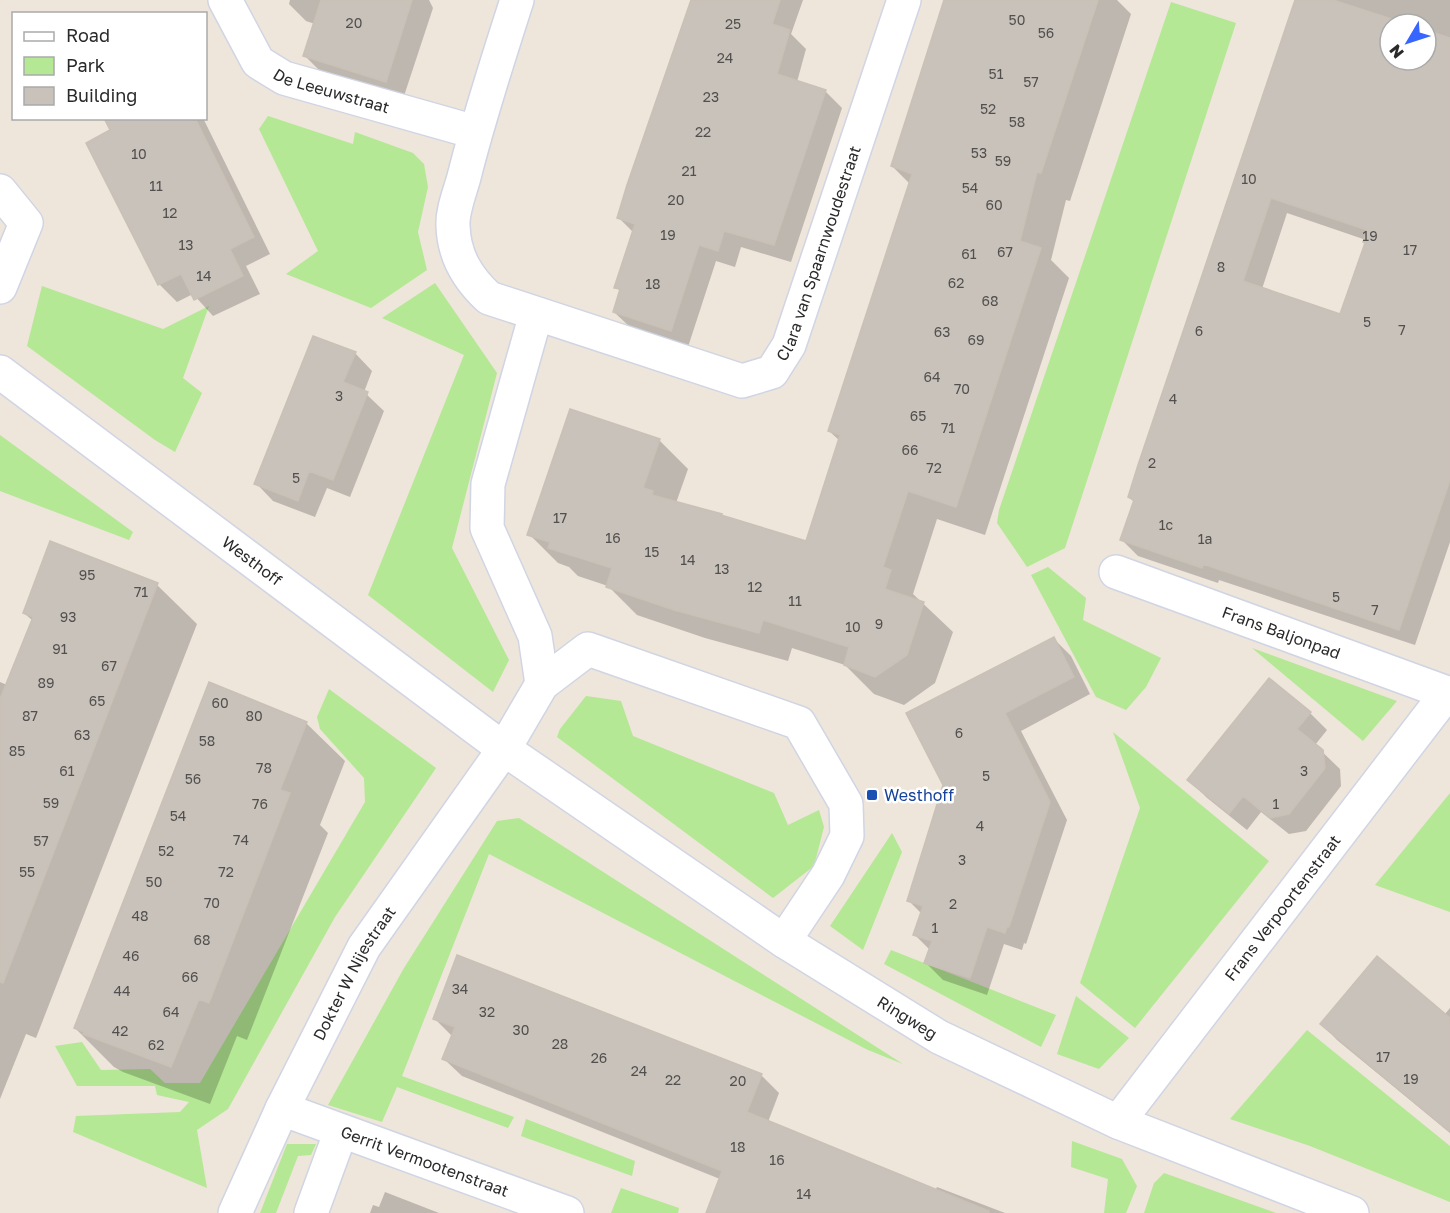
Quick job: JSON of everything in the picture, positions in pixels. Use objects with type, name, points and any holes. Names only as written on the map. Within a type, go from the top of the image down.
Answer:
[{"type":"street","name":"De Leeuwstraat","points":[[225,0],[244,40],[258,62],[284,78],[475,132]]},
{"type":"street","name":"Clara van Spaarnwoudestraat","points":[[517,0],[475,132],[452,223],[462,267],[474,285],[489,298],[742,381],[772,372],[789,345],[904,0]]},
{"type":"street","points":[[0,191],[26,223],[0,288]]},
{"type":"street","points":[[536,314],[488,484],[487,528],[535,636],[542,684]]},
{"type":"street","name":"Westhoff","points":[[0,372],[504,749]]},
{"type":"street","name":"Frans Baljonpad","points":[[1116,572],[1448,693]]},
{"type":"street","points":[[504,749],[542,684],[588,649],[799,723],[846,804],[847,836],[828,875],[784,941]]},
{"type":"street","name":"Frans Verpoortenstraat","points":[[1118,1122],[1448,693]]},
{"type":"street","name":"Ringweg","points":[[504,749],[784,941],[939,1038],[1118,1122],[1352,1213]]},
{"type":"street","name":"Dokter W Nijestraat","points":[[236,1213],[282,1109],[364,947],[504,749]]},
{"type":"street","name":"Gerrit Vermootenstraat","points":[[282,1109],[567,1213]]},
{"type":"street","points":[[311,1213],[341,1131]]},
{"type":"green space","points":[[1171,2],[1236,23],[1065,548],[1027,567],[997,523],[999,510]]},
{"type":"green space","points":[[268,116],[353,144],[355,132],[413,153],[424,164],[428,187],[418,232],[427,270],[371,308],[286,274],[318,251],[259,129]]},
{"type":"green space","points":[[435,283],[497,373],[452,548],[509,660],[493,692],[368,595],[464,355],[382,318]]},
{"type":"green space","points":[[42,286],[163,329],[209,306],[183,378],[202,393],[175,452],[155,440],[27,346]]},
{"type":"green space","points":[[0,435],[133,532],[129,540],[0,491]]},
{"type":"green space","points":[[1048,567],[1086,598],[1083,620],[1161,658],[1146,687],[1126,710],[1096,697],[1031,575]]},
{"type":"green space","points":[[1252,648],[1397,701],[1363,741]]},
{"type":"green space","points":[[329,689],[436,768],[335,917],[228,1109],[197,1130],[207,1188],[73,1132],[76,1116],[180,1112],[189,1102],[157,1095],[155,1086],[77,1086],[55,1046],[82,1042],[101,1070],[150,1069],[165,1083],[200,1083],[365,802],[364,778],[320,729],[317,717]]},
{"type":"green space","points":[[586,696],[621,701],[633,736],[774,793],[788,825],[819,810],[824,827],[814,866],[773,898],[557,737],[560,729]]},
{"type":"green space","points":[[1113,732],[1269,861],[1135,1028],[1080,983],[1140,808]]},
{"type":"green space","points":[[1450,793],[1450,912],[1375,885]]},
{"type":"green space","points":[[519,818],[903,1064],[868,1050],[489,854],[402,1076],[514,1117],[508,1128],[397,1087],[382,1122],[328,1105],[404,968],[497,821]]},
{"type":"green space","points":[[892,833],[902,852],[863,950],[830,926]]},
{"type":"green space","points":[[891,950],[1056,1015],[1041,1047],[884,964]]},
{"type":"green space","points":[[1076,996],[1129,1038],[1099,1069],[1057,1054]]},
{"type":"green space","points":[[1307,1030],[1450,1146],[1450,1202],[1310,1146],[1230,1119]]},
{"type":"green space","points":[[526,1119],[635,1161],[632,1176],[521,1136]]},
{"type":"green space","points":[[1072,1141],[1122,1159],[1137,1186],[1126,1213],[1104,1213],[1108,1179],[1071,1167]]},
{"type":"green space","points":[[287,1144],[316,1144],[311,1155],[298,1156],[276,1213],[260,1213]]},
{"type":"green space","points":[[1164,1173],[1276,1213],[1144,1213],[1154,1183]]},
{"type":"green space","points":[[621,1188],[679,1208],[678,1213],[611,1213]]},
{"type":"building","points":[[321,0],[412,0],[386,82],[303,56]]},
{"type":"building","points":[[691,0],[780,0],[772,24],[790,30],[777,74],[826,90],[774,245],[724,231],[718,251],[699,245],[671,331],[613,312],[620,289],[614,288],[635,224],[617,218]]},
{"type":"building","points":[[944,0],[1098,0],[1041,173],[1037,172],[1020,241],[1041,248],[956,507],[908,491],[883,567],[891,570],[885,589],[924,602],[907,655],[875,677],[844,665],[849,647],[763,620],[759,633],[674,610],[606,587],[612,568],[548,548],[550,542],[527,535],[570,409],[660,439],[643,488],[653,491],[652,495],[722,514],[806,541],[840,435],[828,431],[912,174],[891,166]]},
{"type":"building","points":[[1295,0],[1333,0],[1378,15],[1378,72],[1438,72],[1438,34],[1450,38],[1450,480],[1399,630],[1203,564],[1202,568],[1120,540],[1134,500],[1128,497]],"holes":[[[1271,198],[1367,230],[1363,242],[1365,243],[1340,314],[1243,281]]]},
{"type":"building","points":[[105,120],[196,120],[254,237],[230,249],[243,276],[194,300],[181,274],[158,285],[86,143],[110,130]]},
{"type":"building","points":[[313,336],[356,352],[343,382],[368,392],[333,480],[309,471],[298,501],[254,484]]},
{"type":"building","points":[[50,541],[158,583],[3,983],[0,982],[0,699],[33,617],[23,613]]},
{"type":"building","points":[[1054,637],[1074,677],[1005,713],[1050,802],[1009,927],[1005,933],[987,927],[970,978],[924,963],[932,941],[913,935],[923,906],[907,901],[943,785],[906,713]]},
{"type":"building","points":[[1269,678],[1311,712],[1297,729],[1323,750],[1325,768],[1289,814],[1270,818],[1243,796],[1229,814],[1187,780]]},
{"type":"building","points":[[209,682],[307,722],[280,790],[290,793],[209,1003],[199,999],[171,1067],[83,1034],[84,1032],[74,1028]]},
{"type":"building","points":[[457,955],[762,1074],[747,1112],[989,1211],[989,1213],[706,1213],[722,1171],[442,1059],[455,1027],[433,1019]]},
{"type":"building","points":[[1377,956],[1450,1018],[1450,1132],[1320,1024]]},
{"type":"place","name":"Westhoff","points":[[872,795]]}]
